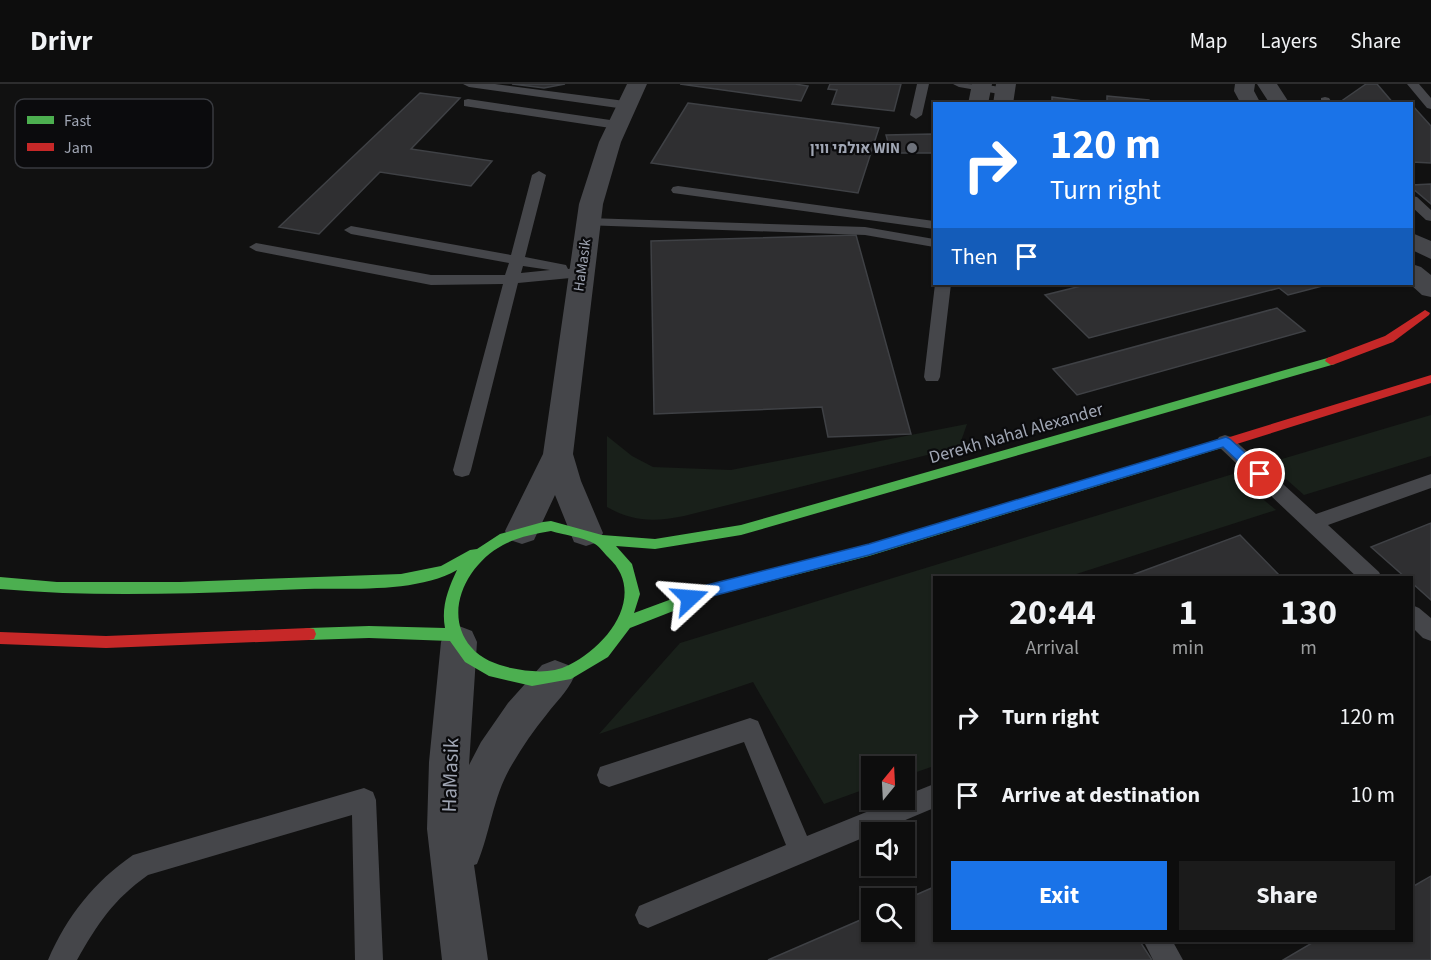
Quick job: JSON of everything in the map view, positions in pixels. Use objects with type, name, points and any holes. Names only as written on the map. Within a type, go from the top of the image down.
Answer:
[{"type":"street","name":"HaMasik","points":[[522,531],[558,454],[588,222],[598,176],[626,105]]},
{"type":"street","points":[[1413,241],[1431,252]]},
{"type":"street","points":[[1413,274],[1429,305]]},
{"type":"street","name":"Derekh Nahal Alexander","points":[[595,536],[655,544],[741,530],[1348,356],[1378,346],[1403,333],[1429,305]]},
{"type":"street","points":[[626,623],[707,591],[869,550],[1431,379]]},
{"type":"street","name":"HaMasik","points":[[558,454],[565,481],[595,536]]},
{"type":"street","points":[[0,584],[57,588],[180,588],[401,580],[444,571],[501,539],[522,531],[551,526],[595,536],[622,557],[631,574],[634,592],[632,611],[622,633],[605,652],[582,667],[555,677],[527,679],[505,676],[485,668],[469,657],[456,639],[449,609],[456,583],[467,566],[482,551]]},
{"type":"street","points":[[0,638],[106,642],[369,632],[456,639]]},
{"type":"street","name":"HaMasik","points":[[456,639],[449,762],[448,829],[465,960]]},
{"type":"street","name":"HaMasik","points":[[459,907],[460,857],[468,816],[482,778],[500,744],[528,706],[555,677]]},
{"type":"lane","points":[[469,84],[626,105]]},
{"type":"lane","points":[[569,98],[580,84]]},
{"type":"lane","points":[[916,116],[923,84]]},
{"type":"lane","points":[[959,84],[980,92],[1005,93]]},
{"type":"lane","points":[[1413,84],[1431,105]]},
{"type":"lane","points":[[468,103],[626,105]]},
{"type":"lane","points":[[462,470],[538,175]]},
{"type":"lane","points":[[678,189],[933,225]]},
{"type":"lane","points":[[1413,201],[1431,217]]},
{"type":"lane","points":[[588,222],[865,231],[933,243]]},
{"type":"lane","points":[[351,230],[580,272]]},
{"type":"lane","points":[[256,247],[431,280],[489,281],[580,272]]},
{"type":"lane","points":[[933,377],[943,285]]},
{"type":"lane","points":[[1226,442],[1370,576]]},
{"type":"lane","points":[[1313,523],[1431,481]]},
{"type":"lane","points":[[609,775],[750,729],[801,851]]},
{"type":"lane","points":[[648,915],[933,796]]},
{"type":"lane","points":[[62,960],[89,913],[116,882],[142,864],[364,800],[369,960]]},
{"type":"lane","points":[[1157,942],[1169,960]]},
{"type":"shaded area","points":[[1431,415],[1431,456],[1304,495],[1268,463]]},
{"type":"shaded area","points":[[967,424],[959,447],[684,516],[663,519],[635,518],[607,507],[607,436],[632,456],[653,467],[731,470]]},
{"type":"shaded area","points":[[1233,474],[1276,510],[1070,576],[933,576],[933,766],[915,773],[915,756],[861,756],[861,791],[824,804],[753,682],[599,734],[680,643]]},
{"type":"building","points":[[512,84],[565,84],[544,88]]},
{"type":"building","points":[[680,84],[795,84],[808,86],[801,101]]},
{"type":"building","points":[[830,84],[901,84],[894,111],[832,104],[837,90],[828,89]]},
{"type":"building","points":[[1366,84],[1377,84],[1392,102],[1340,102]]},
{"type":"building","points":[[420,93],[460,98],[411,149],[492,161],[471,186],[380,172],[319,234],[279,227]]},
{"type":"building","points":[[1107,96],[1149,100],[1150,102],[1107,102]]},
{"type":"building","points":[[1052,97],[1091,102],[1052,102]]},
{"type":"building","points":[[688,103],[879,128],[858,193],[651,163]]},
{"type":"building","points":[[1413,106],[1431,126],[1431,163],[1413,162]]},
{"type":"building","name":"אולמי ווין WIN","points":[[932,134],[933,153],[891,153],[886,135]]},
{"type":"building","points":[[1431,184],[1431,204],[1413,189],[1413,185]]},
{"type":"building","points":[[856,235],[911,434],[828,437],[822,407],[654,414],[651,241]]},
{"type":"building","points":[[1085,285],[1326,285],[1288,295],[1279,288],[1089,338],[1045,295]]},
{"type":"building","points":[[1277,308],[1305,331],[1077,395],[1053,369]]},
{"type":"building","points":[[1431,523],[1431,600],[1413,584],[1413,576],[1404,576],[1371,547]]},
{"type":"building","points":[[1240,535],[1280,576],[1129,576]]},
{"type":"building","points":[[1431,876],[1431,960],[1283,960],[1314,942],[1413,942],[1413,886]]},
{"type":"building","points":[[933,887],[933,942],[1140,942],[1152,960],[768,960],[861,920],[861,942],[915,942],[915,895]]},
{"type":"traffic: fast","points":[[604,540],[655,544],[741,530],[1331,361]]},
{"type":"traffic: fast","points":[[626,623],[707,592],[869,550],[1224,443]]},
{"type":"traffic: fast","points":[[551,526],[599,540],[625,564],[633,594],[624,625],[602,653],[571,672],[532,679],[489,669],[471,657],[458,643],[452,626],[451,608],[454,591],[475,558],[491,545],[520,532],[551,526]]},
{"type":"traffic: fast","points":[[0,583],[57,588],[180,588],[401,580],[444,571],[475,554]]},
{"type":"traffic: fast","points":[[309,634],[369,632],[453,635]]},
{"type":"traffic: jam","points":[[1331,361],[1389,339],[1425,313]]},
{"type":"traffic: jam","points":[[1224,443],[1431,379]]},
{"type":"traffic: jam","points":[[0,638],[106,642],[309,634]]},
{"type":"place","name":"אולמי ווין WIN","points":[[912,148]]},
{"type":"route","points":[[690,598],[707,591],[869,550],[1226,442],[1260,474]]}]
